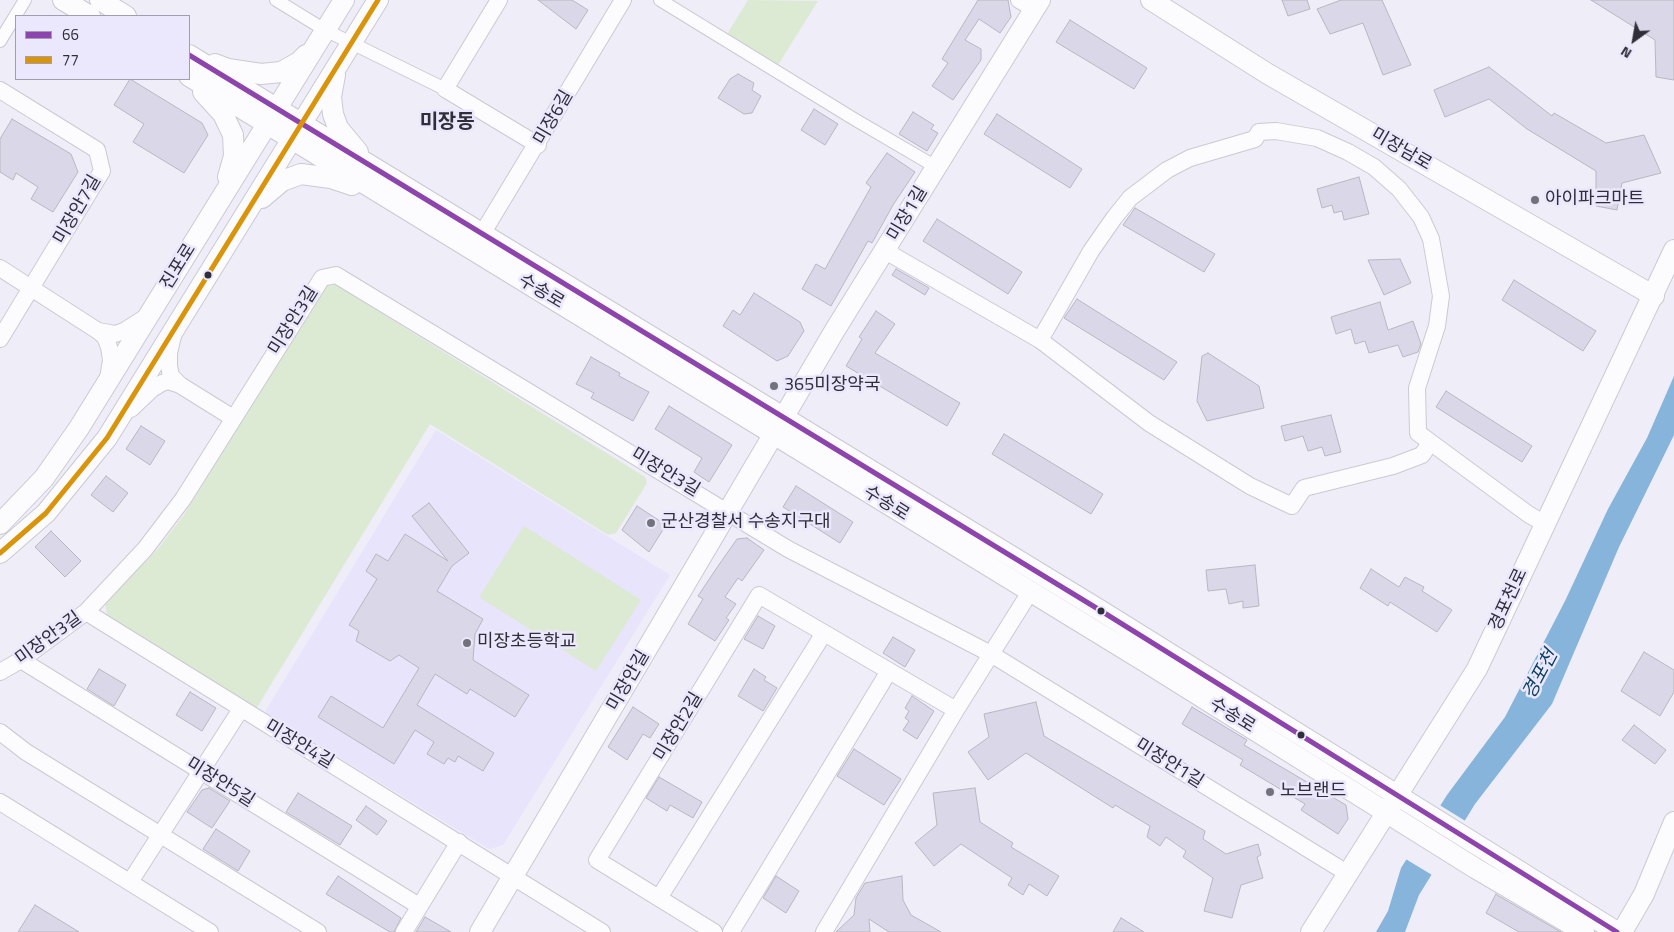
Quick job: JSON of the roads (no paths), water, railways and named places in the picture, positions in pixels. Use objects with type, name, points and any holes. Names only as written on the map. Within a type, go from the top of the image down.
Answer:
[{"type":"street","points":[[16,15],[25,0]]},
{"type":"street","points":[[63,0],[99,4],[124,15]]},
{"type":"street","points":[[276,0],[321,36],[348,50],[445,89],[538,145]]},
{"type":"street","name":"진포로","points":[[0,524],[44,478],[80,428],[344,0]]},
{"type":"street","name":"진포로","points":[[0,553],[46,513],[81,472],[113,429],[378,0]]},
{"type":"street","points":[[445,89],[499,0]]},
{"type":"street","name":"미장6길","points":[[482,234],[538,145],[623,0]]},
{"type":"street","points":[[660,0],[936,167]]},
{"type":"street","name":"미장남로","points":[[1150,0],[1268,74],[1654,296]]},
{"type":"street","name":"미장1길","points":[[778,427],[936,167],[1031,3]]},
{"type":"street","points":[[0,41],[15,16]]},
{"type":"street","points":[[190,54],[228,69],[261,74],[281,72],[299,62],[321,36]]},
{"type":"street","points":[[348,50],[333,82],[333,114],[338,128],[348,142],[378,171]]},
{"type":"street","name":"수송로","points":[[190,55],[272,117],[296,132],[377,192],[778,427],[1098,609],[1397,808],[1475,868],[1584,932]]},
{"type":"street","name":"수송로","points":[[190,76],[272,117]]},
{"type":"street","points":[[187,80],[202,91],[223,114],[233,135],[234,156],[228,178],[212,213]]},
{"type":"street","name":"미장안7길","points":[[0,90],[97,150],[102,171],[33,288],[0,339]]},
{"type":"street","points":[[1040,340],[1091,251],[1130,198],[1167,170],[1190,158],[1255,139],[1259,132],[1276,131],[1317,138],[1348,152],[1374,167],[1399,189],[1421,217],[1431,239],[1441,296],[1437,326],[1417,388],[1418,433],[1528,514],[1545,524]]},
{"type":"street","name":"수송로","points":[[296,132],[378,171],[482,234],[1030,592],[1397,808],[1486,852],[1617,932]]},
{"type":"street","points":[[234,232],[261,199],[282,180],[301,174],[331,178],[377,192]]},
{"type":"street","points":[[887,249],[894,256],[1040,340],[1149,423],[1250,486],[1292,506],[1304,488],[1394,466],[1422,455],[1430,443]]},
{"type":"street","name":"경포천로","points":[[1310,932],[1347,873],[1397,808],[1477,669],[1674,250]]},
{"type":"street","points":[[0,268],[98,330],[105,337],[109,347],[110,374],[106,386]]},
{"type":"street","name":"미장안3길","points":[[0,672],[21,660],[86,612],[145,549],[163,526],[322,278],[336,274],[728,512]]},
{"type":"street","points":[[98,330],[115,334],[124,331],[150,314]]},
{"type":"street","points":[[175,329],[169,353],[169,366],[172,376],[180,384],[233,418]]},
{"type":"street","points":[[113,429],[152,389],[168,381],[180,384]]},
{"type":"street","name":"미장안길","points":[[480,932],[778,427]]},
{"type":"street","name":"미장안1길","points":[[728,512],[788,549],[991,654],[1347,873]]},
{"type":"street","points":[[824,932],[956,710],[1030,592]]},
{"type":"street","name":"미장안2길","points":[[714,932],[597,860],[759,595],[956,710]]},
{"type":"street","name":"미장안4길","points":[[86,612],[513,877]]},
{"type":"street","points":[[659,898],[824,633]]},
{"type":"street","name":"미장안5길","points":[[21,660],[419,906]]},
{"type":"street","points":[[731,932],[889,671]]},
{"type":"street","points":[[130,882],[241,709]]},
{"type":"street","points":[[0,732],[26,752],[318,932]]},
{"type":"street","points":[[3,805],[210,932]]},
{"type":"street","points":[[1622,932],[1648,885],[1674,822]]},
{"type":"street","points":[[404,932],[459,842]]},
{"type":"street","points":[[513,877],[602,932]]},
{"type":"water","name":"경포천","points":[[1674,376],[1674,435],[1619,547],[1552,704],[1475,804],[1419,895],[1405,932],[1376,932],[1388,911],[1401,868],[1447,795],[1505,717],[1565,601],[1608,509],[1647,438]]},
{"type":"place","name":"아이파크마트","points":[[1535,200]]},
{"type":"place","name":"365미장약국","points":[[774,386]]},
{"type":"place","name":"군산경찰서 수송지구대","points":[[651,523]]},
{"type":"place","name":"미장초등학교","points":[[467,643]]},
{"type":"place","name":"노브랜드","points":[[1270,792]]},
{"type":"district","name":"미장동","points":[[447,123]]}]
